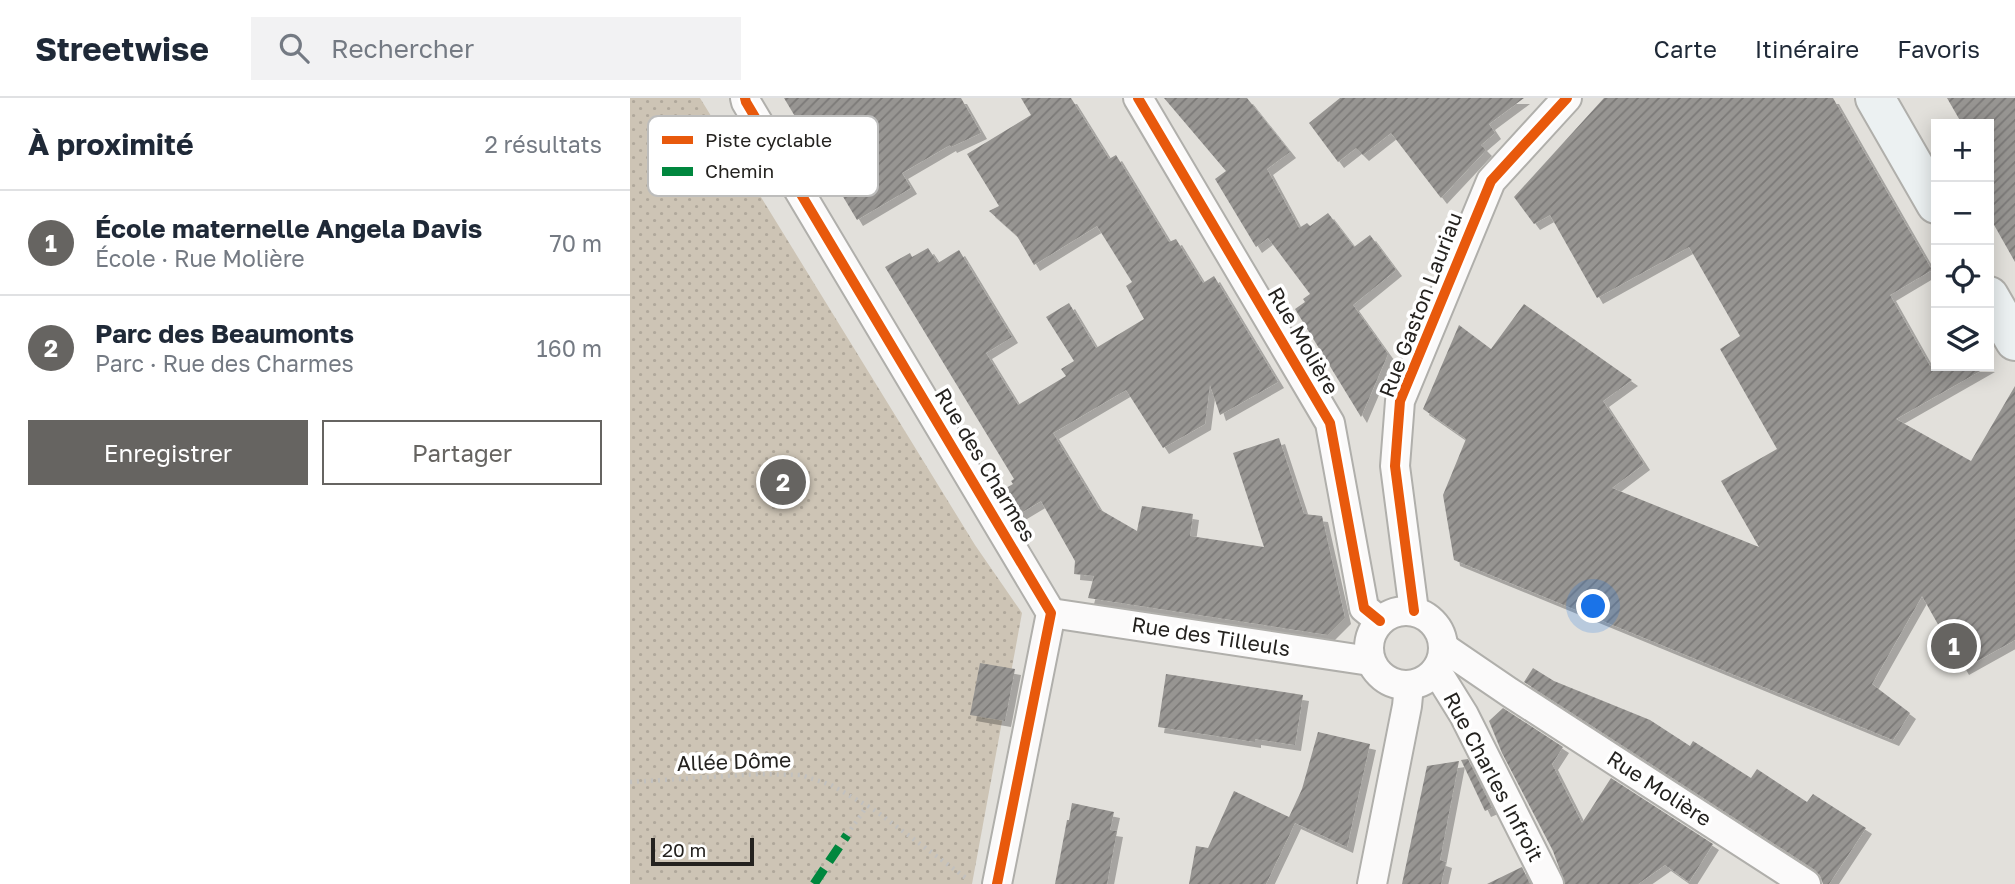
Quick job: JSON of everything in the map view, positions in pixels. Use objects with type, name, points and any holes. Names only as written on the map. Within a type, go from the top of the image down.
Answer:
[{"type":"main road","points":[[1875,98],[1931,195]]},
{"type":"main road","points":[[1994,305],[2015,341]]},
{"type":"street","name":"Rue des Charmes","points":[[745,98],[754,116]]},
{"type":"street","name":"Rue Molière","points":[[1139,98],[1330,423],[1364,608],[1380,621]]},
{"type":"street","name":"Rue Gaston Lauriau","points":[[1414,611],[1395,466],[1400,401],[1491,181],[1567,98]]},
{"type":"street","name":"Rue des Charmes","points":[[802,196],[1051,613]]},
{"type":"street","points":[[1414,611],[1434,624],[1441,635],[1440,659],[1429,678],[1409,685],[1390,682],[1375,670],[1370,661],[1369,640],[1380,621],[1390,614],[1414,611]]},
{"type":"street","name":"Rue des Tilleuls","points":[[1051,613],[1370,661]]},
{"type":"street","points":[[984,883],[1051,613]]},
{"type":"street","name":"Rue Molière","points":[[1440,659],[1509,692],[1806,884]]},
{"type":"street","name":"Rue Charles Infroit","points":[[1440,659],[1464,715],[1549,884]]},
{"type":"street","points":[[1372,884],[1408,706],[1409,685]]},
{"type":"path","points":[[847,835],[867,806]]},
{"type":"shaded area","points":[[630,98],[700,98],[711,116],[648,116],[648,196],[760,196],[975,545],[1022,613],[972,884],[630,884]]},
{"type":"building","points":[[784,98],[961,98],[981,133],[951,147],[950,145],[902,173],[911,188],[857,220],[843,196],[878,196],[878,116],[795,116]]},
{"type":"building","points":[[1021,98],[1071,98],[1109,159],[1116,155],[1169,242],[1176,239],[1203,283],[1214,276],[1278,382],[1220,415],[1210,385],[1205,424],[1163,448],[1126,390],[1053,433],[1099,509],[1137,531],[1142,506],[1193,514],[1190,536],[1264,547],[1233,453],[1279,438],[1304,514],[1322,516],[1345,618],[1328,635],[1088,598],[1094,576],[1074,574],[1075,561],[1041,501],[1016,516],[1001,491],[1013,484],[1011,481],[1014,479],[885,267],[910,253],[912,257],[928,248],[938,263],[959,250],[1012,337],[986,353],[1018,405],[1066,376],[1061,369],[1074,361],[1046,317],[1069,303],[1096,348],[1144,319],[1126,286],[1132,282],[1097,226],[1034,265],[1017,236],[989,211],[999,206],[967,154],[1031,115]]},
{"type":"building","points":[[1164,98],[1247,98],[1290,152],[1267,169],[1299,228],[1307,223],[1310,226],[1328,213],[1354,247],[1370,235],[1396,270],[1353,305],[1388,354],[1361,417],[1295,309],[1305,302],[1303,299],[1310,294],[1268,238],[1256,247],[1215,179],[1226,171]]},
{"type":"building","points":[[1340,98],[1524,98],[1489,124],[1495,133],[1481,145],[1486,150],[1441,198],[1391,133],[1363,155],[1356,148],[1338,162],[1309,123]]},
{"type":"building","points":[[1604,98],[1833,98],[1931,268],[1890,295],[1931,366],[1931,371],[1980,371],[1896,419],[1971,461],[2015,386],[2015,640],[1963,669],[1922,596],[1872,684],[1910,713],[1893,740],[1454,560],[1443,495],[1466,439],[1423,409],[1459,325],[1491,349],[1524,304],[1632,380],[1603,401],[1644,464],[1612,488],[1759,547],[1721,481],[1777,449],[1720,349],[1740,336],[1689,247],[1597,298],[1550,215],[1534,224],[1514,197]]},
{"type":"building","points":[[1947,98],[2015,98],[2015,262],[1994,225],[1994,119],[1959,119]]},
{"type":"building","points":[[980,663],[1015,669],[1005,721],[970,715]]},
{"type":"building","points":[[1533,668],[1554,681],[1650,720],[1690,746],[1693,741],[1751,778],[1757,769],[1807,802],[1813,794],[1866,828],[1829,884],[1823,884],[1815,870],[1524,682]]},
{"type":"building","points":[[1166,674],[1303,695],[1295,745],[1255,739],[1255,742],[1158,727]]},
{"type":"building","points":[[1503,708],[1563,747],[1552,764],[1582,823],[1611,778],[1713,844],[1689,882],[1665,865],[1638,884],[1565,884],[1553,851],[1502,753],[1489,721]]},
{"type":"building","points":[[1318,732],[1370,744],[1347,847],[1295,823],[1266,884],[1189,884],[1196,846],[1208,848],[1234,791],[1289,817],[1302,789]]},
{"type":"building","points":[[1468,759],[1492,808],[1485,811],[1461,760]]},
{"type":"building","points":[[1459,761],[1440,860],[1446,862],[1441,884],[1402,884],[1427,766]]},
{"type":"building","points":[[1072,803],[1114,812],[1110,830],[1117,831],[1107,884],[1055,884]]},
{"type":"building","points":[[1522,867],[1530,884],[1487,884]]},
{"type":"marked path","points":[[814,884],[847,835]]},
{"type":"cycle path","points":[[745,98],[754,116]]},
{"type":"cycle path","points":[[1138,98],[1330,423],[1364,608],[1380,621]]},
{"type":"cycle path","points":[[1414,611],[1395,466],[1400,401],[1491,181],[1567,98]]},
{"type":"cycle path","points":[[802,196],[1051,613],[997,884]]},
{"type":"place","name":"Parc des Beaumonts","points":[[783,482]]},
{"type":"place","name":"École maternelle Angela Davis","points":[[1954,646]]}]
